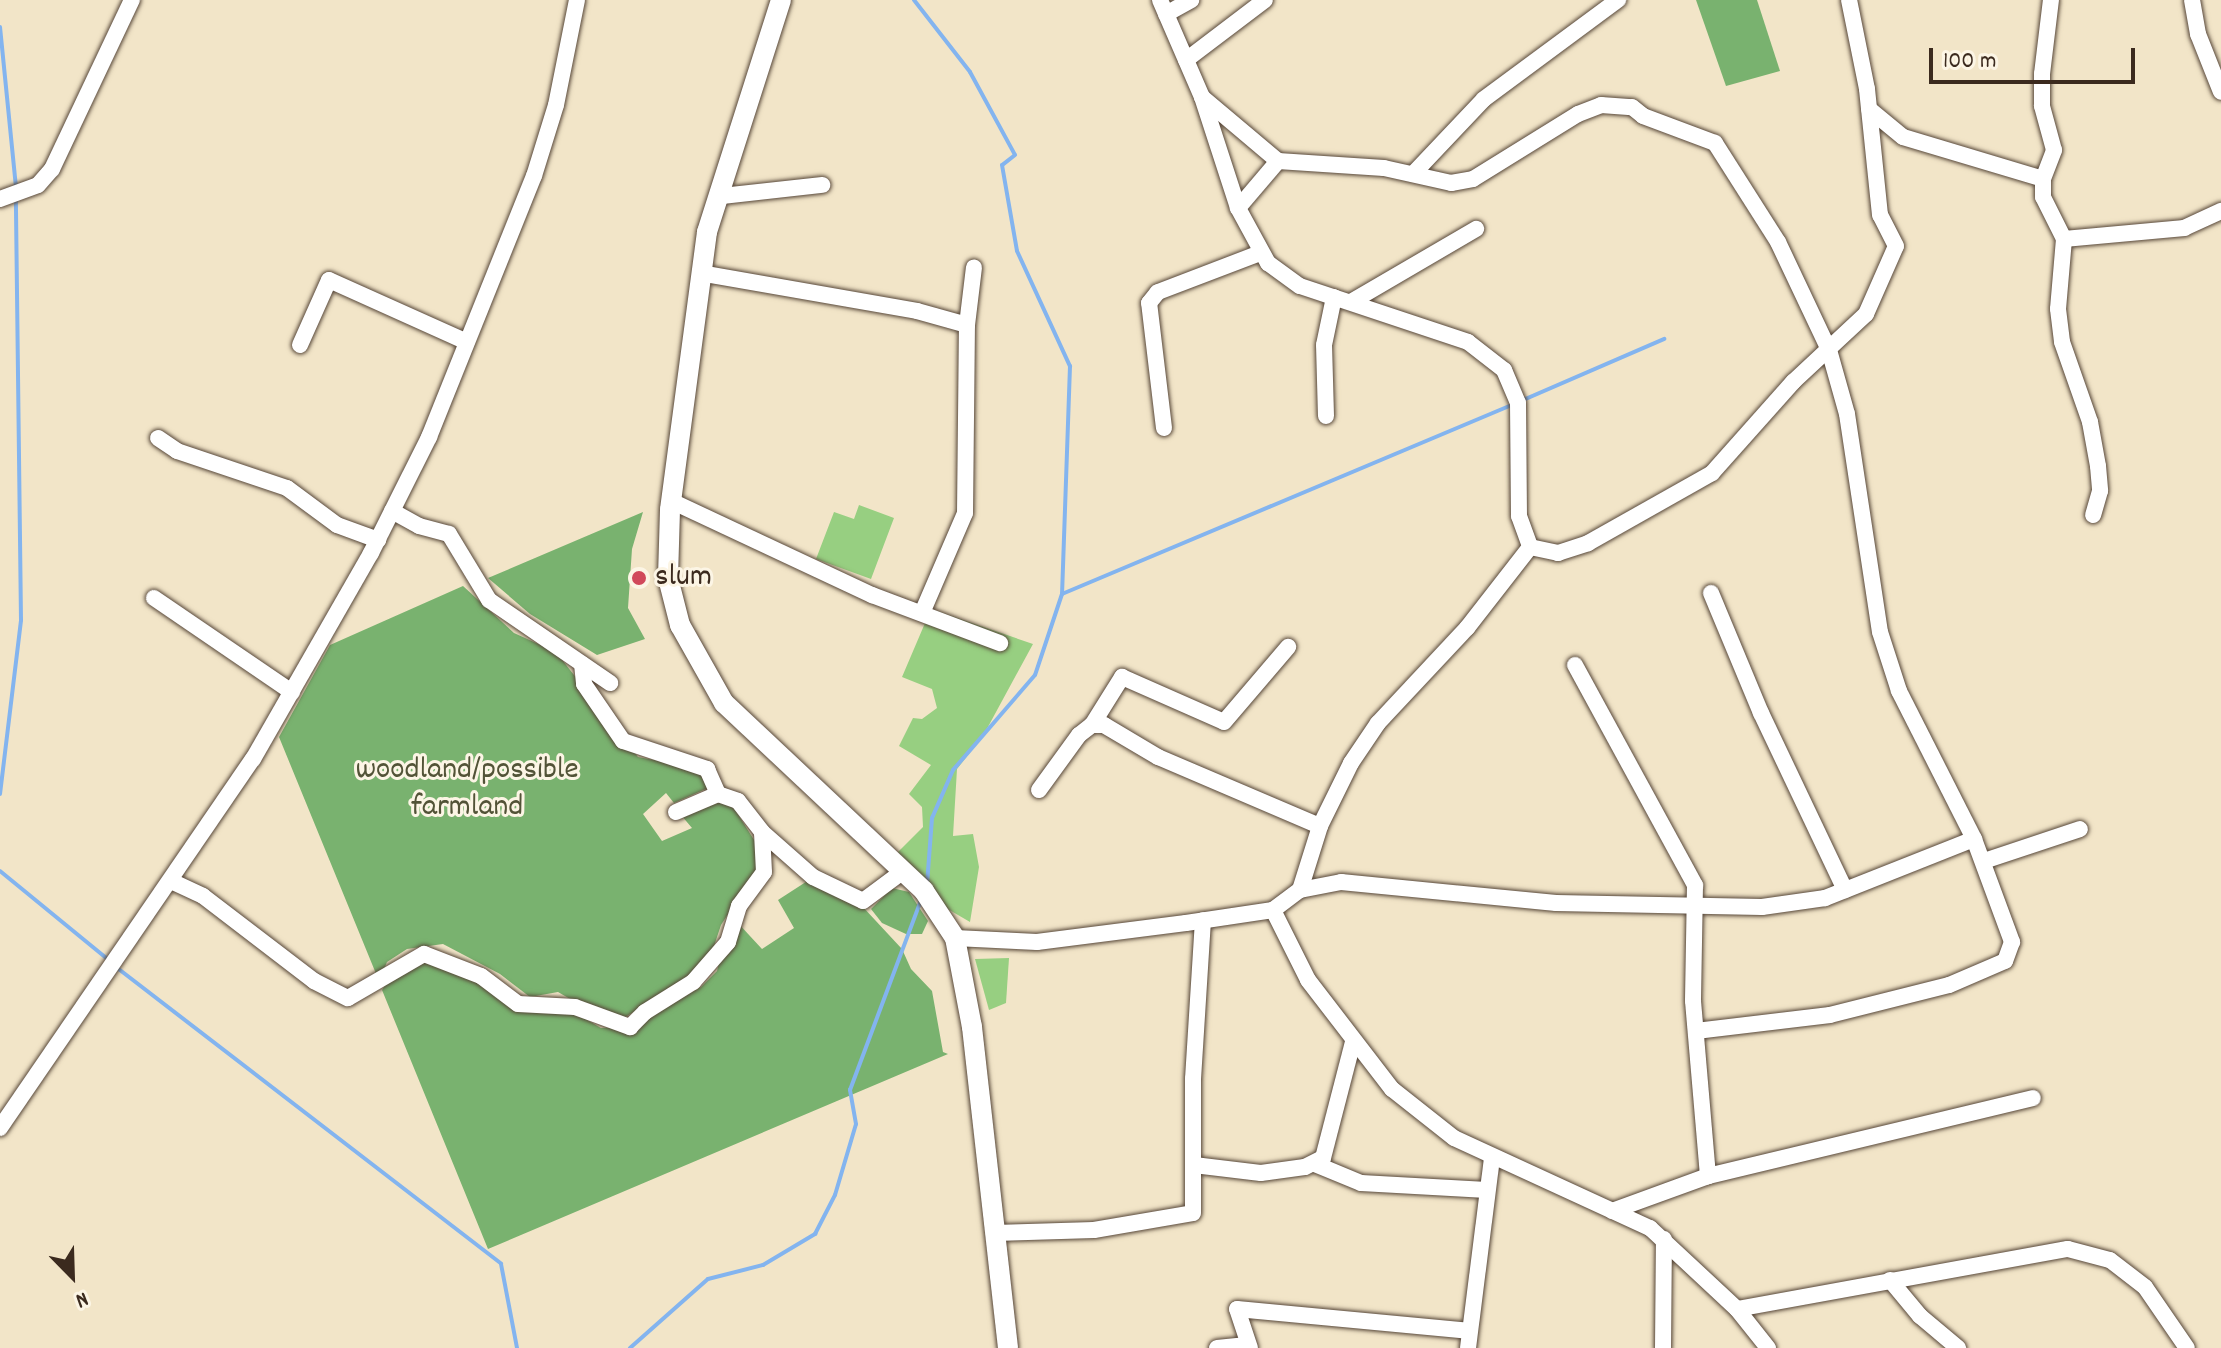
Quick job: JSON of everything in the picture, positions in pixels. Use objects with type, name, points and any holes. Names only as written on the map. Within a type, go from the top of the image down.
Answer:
[{"type":"main road","points":[[781,0],[722,196],[707,232],[671,501],[668,578],[680,625],[705,675],[724,703],[779,759],[924,891],[955,938],[972,1027],[1008,1348]]},
{"type":"street","points":[[0,199],[38,185],[52,169],[132,0]]},
{"type":"street","points":[[0,1128],[171,881],[292,692],[378,540],[467,342],[534,176],[556,105],[577,0]]},
{"type":"street","points":[[1191,0],[1163,7],[1202,97],[1238,208],[1260,253],[1279,274],[1334,297],[1468,342],[1504,370],[1518,403],[1519,516],[1530,547]]},
{"type":"street","points":[[1186,60],[1265,0]]},
{"type":"street","points":[[1413,174],[1484,99],[1618,0]]},
{"type":"street","points":[[1530,547],[1558,553],[1673,500],[1726,462],[1765,412],[1866,314],[1896,246],[1880,215],[1869,109],[1849,0]]},
{"type":"street","points":[[2051,0],[2042,74],[2042,106],[2054,150],[2043,179],[2043,197],[2064,239],[2058,309],[2073,383],[2090,422],[2098,466],[2100,491],[2093,515]]},
{"type":"street","points":[[2192,0],[2198,34],[2221,92]]},
{"type":"street","points":[[1202,97],[1278,161],[1333,162],[1451,183],[1473,179],[1578,114],[1601,105],[1632,107],[1720,149],[1778,242],[1829,350],[1847,414],[1880,632],[1899,691],[1984,861],[2012,942],[2005,961],[1978,976],[1830,1015],[1696,1031]]},
{"type":"street","points":[[1869,109],[1903,137]]},
{"type":"street","points":[[1874,159],[1892,137],[1903,137],[2043,179]]},
{"type":"street","points":[[1238,208],[1278,161]]},
{"type":"street","points":[[722,196],[822,185]]},
{"type":"street","points":[[2064,239],[2184,228],[2221,211]]},
{"type":"street","points":[[1351,302],[1476,229]]},
{"type":"street","points":[[1164,428],[1149,303],[1158,292],[1260,253]]},
{"type":"street","points":[[922,613],[965,513],[967,325],[974,267]]},
{"type":"street","points":[[700,273],[917,311],[967,325]]},
{"type":"street","points":[[300,345],[329,280],[467,342]]},
{"type":"street","points":[[1326,416],[1325,325],[1334,297]]},
{"type":"street","points":[[158,438],[177,451],[287,488],[337,525],[378,540]]},
{"type":"street","points":[[671,501],[922,613],[1000,643]]},
{"type":"street","points":[[392,511],[419,526],[449,534],[489,600],[610,683]]},
{"type":"street","points":[[1300,890],[1320,826],[1351,763],[1378,723],[1467,628],[1530,547]]},
{"type":"street","points":[[1711,593],[1761,713],[1845,890]]},
{"type":"street","points":[[154,598],[292,692]]},
{"type":"street","points":[[1039,790],[1092,725],[1122,677],[1224,722],[1288,647]]},
{"type":"street","points":[[582,664],[584,684],[623,741],[707,769],[718,794]]},
{"type":"street","points":[[1575,665],[1592,704],[1686,861],[1696,906],[1696,1031],[1708,1176]]},
{"type":"street","points":[[1092,725],[1104,725],[1158,757],[1320,826]]},
{"type":"street","points":[[676,812],[718,794],[738,801],[762,832],[813,877],[863,901],[902,872]]},
{"type":"street","points":[[1984,861],[2080,829]]},
{"type":"street","points":[[171,881],[203,896],[314,981],[348,998],[424,954],[481,976],[518,1004],[575,1007],[630,1027],[693,982],[728,942],[739,906],[764,872],[762,832]]},
{"type":"street","points":[[955,938],[1037,942],[1273,910],[1300,890],[1371,883],[1556,903],[1762,907],[1845,890],[1974,839]]},
{"type":"street","points":[[1273,910],[1308,980],[1353,1042],[1422,1115],[1492,1158],[1612,1211],[1664,1239],[1737,1309],[1768,1348]]},
{"type":"street","points":[[995,1233],[1094,1230],[1189,1216],[1194,1207],[1203,920]]},
{"type":"street","points":[[1194,1165],[1261,1173],[1315,1164],[1323,1158],[1335,1125],[1353,1042]]},
{"type":"street","points":[[1612,1211],[1708,1176],[2033,1098]]},
{"type":"street","points":[[1217,1348],[1248,1347],[1236,1311],[1240,1308],[1468,1339],[1492,1158]]},
{"type":"street","points":[[1315,1164],[1361,1183],[1487,1190]]},
{"type":"street","points":[[1663,1348],[1664,1239]]},
{"type":"street","points":[[1737,1309],[2068,1249],[2110,1260],[2145,1287],[2187,1348]]},
{"type":"street","points":[[1890,1280],[1920,1316],[1958,1348]]},
{"type":"green space","points":[[1696,0],[1757,0],[1780,71],[1726,86]]},
{"type":"green space","points":[[859,505],[894,518],[871,579],[816,559],[834,512],[854,519]]},
{"type":"green space","points":[[643,512],[632,549],[628,608],[645,639],[597,655],[530,614],[488,578]]},
{"type":"green space","name":"woodland/possible farmland","points":[[463,586],[514,633],[556,652],[638,757],[697,768],[708,788],[674,803],[666,793],[643,814],[662,841],[692,828],[681,815],[715,798],[734,808],[761,851],[763,860],[721,925],[706,970],[620,1020],[598,1015],[558,992],[530,997],[500,974],[443,944],[407,949],[387,962],[379,981],[279,737],[330,645]]},
{"type":"green space","points":[[931,609],[1033,644],[983,736],[957,769],[953,836],[973,834],[979,867],[970,922],[946,908],[898,852],[923,827],[922,807],[909,794],[931,765],[899,746],[913,718],[922,719],[937,708],[932,689],[902,677]]},
{"type":"green space","points":[[812,878],[862,906],[902,949],[911,969],[932,991],[943,1052],[948,1054],[488,1249],[382,990],[396,968],[431,954],[534,1008],[567,1008],[601,1028],[633,1026],[701,987],[717,971],[725,938],[737,922],[762,949],[794,928],[778,900]]},
{"type":"green space","points":[[892,888],[909,892],[928,921],[922,934],[906,934],[882,923],[871,909]]},
{"type":"green space","points":[[1009,958],[1006,1003],[989,1010],[975,959]]},
{"type":"waterway","points":[[914,0],[970,72],[1015,155],[1002,165],[1017,251],[1070,366],[1062,594],[1035,675],[953,770],[932,818],[927,884]]},
{"type":"waterway","points":[[0,27],[16,188]]},
{"type":"waterway","points":[[0,794],[21,620],[16,197]]},
{"type":"waterway","points":[[1523,400],[1664,339]]},
{"type":"waterway","points":[[1062,594],[1515,404]]},
{"type":"waterway","points":[[0,871],[110,961]]},
{"type":"waterway","points":[[630,1348],[708,1279],[763,1265],[815,1234],[835,1195],[856,1124],[850,1090],[921,900]]},
{"type":"waterway","points":[[116,967],[501,1264],[517,1348]]},
{"type":"place","name":"slum","points":[[639,578]]}]
